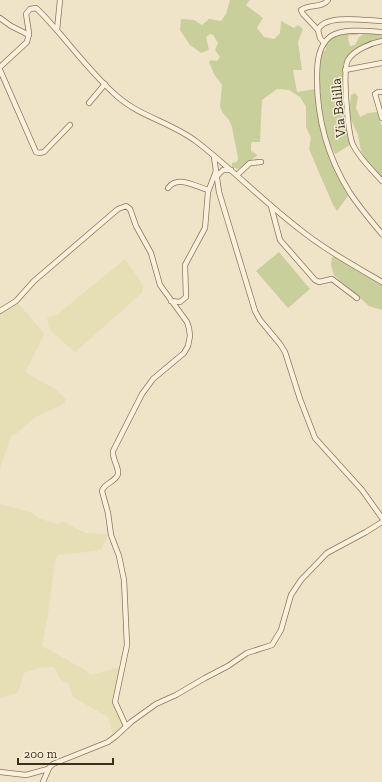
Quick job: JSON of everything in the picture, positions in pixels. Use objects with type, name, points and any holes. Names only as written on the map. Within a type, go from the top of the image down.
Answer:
[{"type":"street","points":[[57,30],[60,0]]},
{"type":"street","points":[[324,43],[320,38],[318,30],[303,14],[302,10],[305,7],[325,3],[328,0]]},
{"type":"street","points":[[70,125],[44,152],[36,152],[0,69],[25,44],[28,35],[25,16],[27,11],[32,8],[38,10],[105,84],[128,105],[187,135],[226,165],[271,206],[312,239],[382,282]]},
{"type":"street","points":[[0,18],[28,35]]},
{"type":"street","points":[[318,30],[321,25],[326,23],[348,19],[357,18],[382,21]]},
{"type":"street","points":[[382,32],[362,31],[338,33],[331,36],[324,43],[318,56],[317,75],[319,109],[324,138],[331,156],[348,190],[382,234]]},
{"type":"street","points":[[382,41],[372,44],[353,54],[347,61],[345,70],[382,63]]},
{"type":"street","name":"Via Balilla","points":[[345,70],[351,140],[357,152],[382,181]]},
{"type":"street","points":[[89,103],[105,84]]},
{"type":"street","points":[[382,92],[375,94],[382,118]]},
{"type":"street","points":[[214,157],[220,195],[253,306],[259,318],[284,350],[313,433],[320,444],[365,494],[382,518]]},
{"type":"street","points":[[237,175],[250,163],[261,162]]},
{"type":"street","points":[[171,301],[180,302],[186,297],[185,265],[205,228],[208,190],[216,167],[220,163],[226,165]]},
{"type":"street","points":[[216,167],[231,170]]},
{"type":"street","points":[[217,176],[223,170],[231,170]]},
{"type":"street","points":[[168,188],[173,183],[179,181],[208,190]]},
{"type":"street","points":[[0,311],[14,302],[34,281],[118,209],[128,206],[136,226],[152,255],[159,283],[188,324],[190,333],[188,348],[183,355],[153,379],[140,398],[113,451],[118,475],[104,486],[102,491],[108,513],[110,534],[119,556],[124,580],[127,642],[115,702],[126,726]]},
{"type":"street","points":[[271,206],[280,240],[315,280],[319,282],[332,280],[357,298]]},
{"type":"street","points":[[43,782],[48,769],[54,763],[108,742],[126,726],[156,704],[176,695],[226,667],[247,653],[272,645],[283,623],[291,594],[301,580],[329,552],[364,534],[382,522]]},
{"type":"street","points":[[0,772],[26,776],[48,769]]},
{"type":"shaded area","points":[[125,259],[143,285],[143,292],[75,352],[49,328],[47,318],[58,314]]},
{"type":"shaded area","points":[[17,302],[44,335],[26,371],[28,374],[55,389],[66,399],[65,403],[34,418],[17,433],[11,436],[0,469],[0,312]]},
{"type":"shaded area","points":[[0,504],[30,512],[38,518],[57,524],[63,522],[86,533],[107,534],[107,538],[102,548],[96,551],[58,555],[55,561],[42,646],[87,671],[90,675],[121,667],[114,703],[122,720],[123,726],[113,737],[108,717],[73,697],[69,684],[62,681],[53,667],[39,668],[24,673],[18,693],[0,698]]},
{"type":"green space","points":[[230,0],[250,0],[246,5],[263,18],[257,28],[264,37],[274,39],[280,33],[281,21],[294,28],[298,25],[303,29],[298,42],[302,70],[293,70],[297,92],[315,89],[322,137],[330,159],[348,196],[337,211],[309,149],[311,138],[306,127],[306,107],[300,97],[289,90],[277,89],[262,100],[260,142],[252,142],[251,144],[251,151],[258,155],[238,169],[232,167],[232,163],[237,162],[238,158],[232,127],[229,120],[222,112],[220,106],[222,85],[214,74],[209,62],[211,60],[217,61],[220,57],[215,50],[218,43],[213,35],[210,34],[206,37],[209,50],[201,53],[190,45],[180,30],[181,19],[194,20],[202,25],[209,19],[221,21],[226,14]]},
{"type":"green space","points":[[361,32],[357,35],[349,35],[348,38],[350,46],[355,45],[359,37],[363,34],[382,33],[382,38],[369,42],[347,56],[343,65],[346,126],[350,145],[335,154],[326,132],[320,95],[322,52],[326,50],[325,44],[332,37],[346,33]]},
{"type":"green space","points":[[355,93],[358,97],[356,108],[360,117],[368,113],[377,112],[382,127],[382,177],[368,162],[361,151],[358,135],[349,115],[351,95]]},
{"type":"green space","points":[[279,252],[310,289],[288,308],[256,271]]},
{"type":"green space","points":[[332,257],[337,257],[382,285],[382,310],[369,306],[334,275],[331,265]]}]
